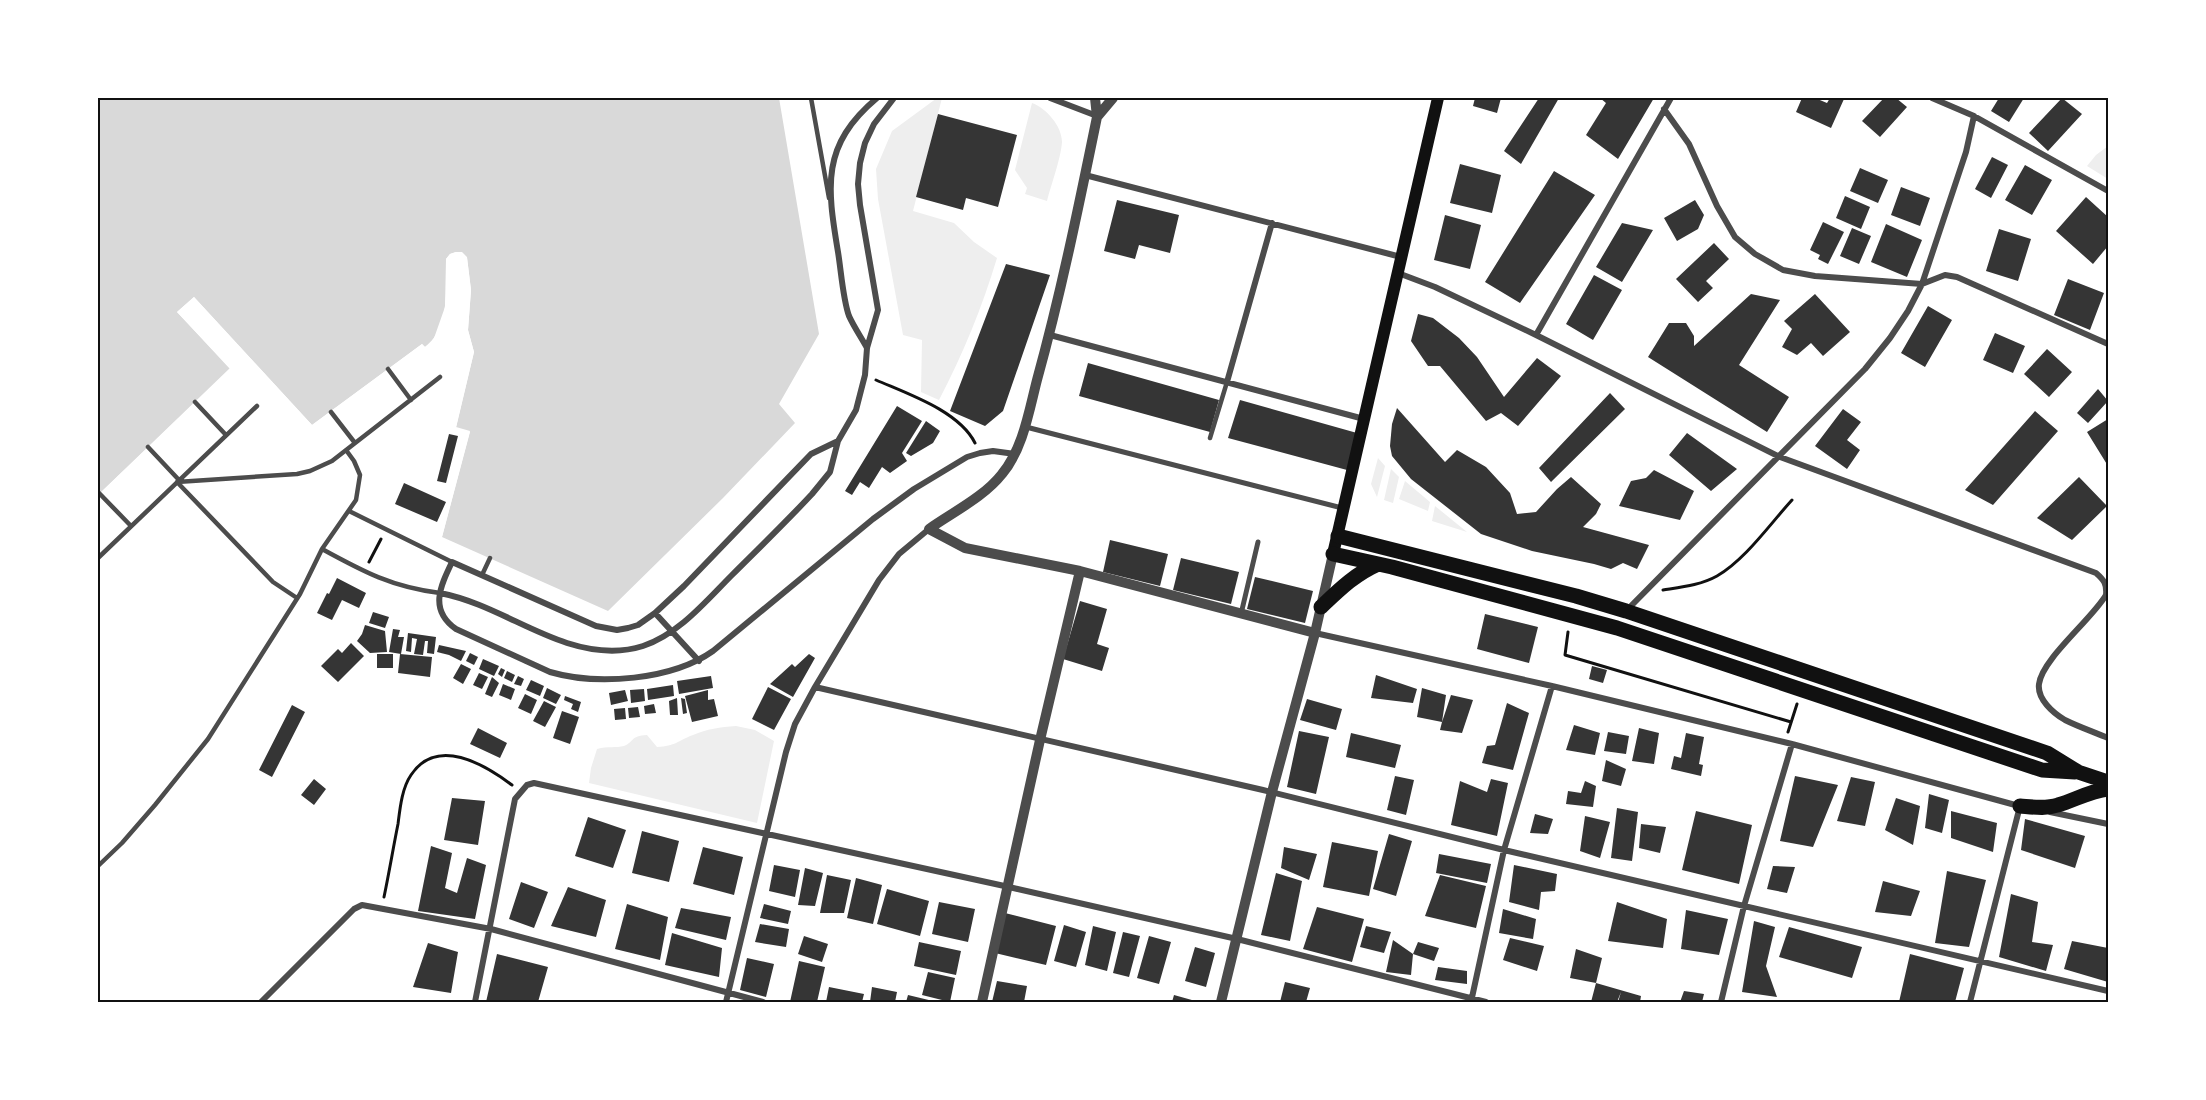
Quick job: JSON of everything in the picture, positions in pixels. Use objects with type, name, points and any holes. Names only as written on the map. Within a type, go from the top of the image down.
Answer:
[{"type":"main road","points":[[1438,98],[1334,554],[1571,614],[2042,770],[2078,772]]},
{"type":"main road","points":[[1338,536],[1576,596],[1626,611],[2047,753],[2078,772],[2109,783]]},
{"type":"main road","points":[[1321,607],[1341,587],[1363,571],[1378,564]]},
{"type":"main road","points":[[2020,806],[2038,808],[2057,805],[2088,793],[2109,789]]},
{"type":"street","points":[[867,348],[849,315],[831,210],[830,188],[832,167],[838,146],[855,119],[877,98]]},
{"type":"street","points":[[440,593],[465,599],[564,642],[615,651],[645,645],[672,631],[702,604],[812,494],[830,472],[838,441],[856,410],[865,375],[867,348],[878,310],[860,204],[858,184],[860,163],[865,143],[874,124],[894,98]]},
{"type":"street","points":[[1050,98],[1097,117]]},
{"type":"street","points":[[726,1002],[786,752],[795,724],[879,580],[899,554],[929,529],[988,488],[1003,474],[1015,454],[1025,427],[1050,335],[1097,117],[1095,98]]},
{"type":"street","points":[[1097,117],[1113,98]]},
{"type":"street","points":[[1536,335],[1671,98]]},
{"type":"street","points":[[1932,98],[1974,116],[2109,190]]},
{"type":"street","points":[[1664,109],[1689,144],[1717,206],[1735,237],[1755,254],[1783,270],[1922,284],[1945,275],[1957,277],[2109,344]]},
{"type":"street","points":[[1626,611],[1780,457],[1865,369],[1890,338],[1922,284],[1966,152],[1974,116]]},
{"type":"street","points":[[1085,175],[1401,257]]},
{"type":"street","points":[[1227,382],[1272,223]]},
{"type":"street","points":[[1398,273],[1435,287],[1536,335],[1780,457],[2096,573],[2104,580],[2107,587],[2106,595],[2045,668],[2039,684],[2044,700],[2063,718],[2109,738]]},
{"type":"street","points":[[1050,335],[1364,419]]},
{"type":"street","points":[[1025,427],[1344,508]]},
{"type":"street","points":[[838,441],[811,454],[693,577],[655,613],[638,625],[606,629],[452,562],[440,593],[439,602],[444,618],[456,629],[562,676],[591,679],[630,677],[670,671],[699,660],[896,501],[968,457],[993,451],[1015,454]]},
{"type":"street","points":[[929,529],[965,548],[1080,571],[1315,633],[1552,686],[1788,743],[2020,806],[2109,824]]},
{"type":"street","points":[[1241,614],[1258,542]]},
{"type":"street","points":[[1221,1002],[1272,792],[1334,554]]},
{"type":"street","points":[[982,1002],[1080,571]]},
{"type":"street","points":[[655,613],[699,660]]},
{"type":"street","points":[[1472,1001],[1504,850],[1552,686]]},
{"type":"street","points":[[815,687],[1272,792],[1504,850],[2109,991]]},
{"type":"street","points":[[1721,1002],[1788,743]]},
{"type":"street","points":[[475,1002],[515,799],[527,785],[542,784],[1237,939],[1472,1001],[1486,1002]]},
{"type":"street","points":[[1970,1002],[2020,806]]},
{"type":"street","points":[[261,1002],[357,907],[371,906],[491,929],[763,1002]]},
{"type":"lane","points":[[811,98],[831,210]]},
{"type":"lane","points":[[388,369],[411,400]]},
{"type":"lane","points":[[178,481],[297,474],[322,467],[440,377]]},
{"type":"lane","points":[[1210,438],[1227,382]]},
{"type":"lane","points":[[195,402],[226,435]]},
{"type":"lane","points":[[98,558],[257,406]]},
{"type":"lane","points":[[331,411],[355,443]]},
{"type":"lane","points":[[148,447],[273,582],[297,598]]},
{"type":"lane","points":[[98,866],[122,843],[155,805],[208,739],[297,598],[322,549],[356,500],[360,475],[346,450]]},
{"type":"lane","points":[[99,493],[131,526]]},
{"type":"lane","points":[[349,511],[452,562]]},
{"type":"lane","points":[[322,549],[392,584],[440,593]]},
{"type":"lane","points":[[482,576],[490,558]]},
{"type":"path","points":[[865,375],[941,410],[966,430],[974,439],[980,453]]},
{"type":"path","points":[[1644,593],[1696,585],[1717,576],[1736,563],[1792,500]]},
{"type":"path","points":[[364,572],[386,529]]},
{"type":"path","points":[[1571,614],[1564,655],[1791,722]]},
{"type":"path","points":[[1788,743],[1791,722],[1801,689]]},
{"type":"path","points":[[382,908],[402,797],[409,777],[418,765],[432,757],[444,754],[462,757],[499,775],[520,791]]},
{"type":"shaded area","points":[[98,98],[779,98],[819,334],[779,404],[795,423],[723,498],[608,611],[442,537],[470,432],[456,428],[474,352],[468,330],[471,290],[467,258],[456,252],[450,254],[446,259],[445,307],[439,329],[433,339],[425,347],[422,344],[312,425],[194,297],[177,312],[230,368],[98,495]]},
{"type":"shaded area","points":[[937,98],[942,98],[913,211],[954,223],[974,242],[997,258],[971,330],[939,400],[921,392],[922,340],[903,335],[878,199],[876,169],[892,131]]},
{"type":"shaded area","points":[[1032,103],[1052,118],[1059,130],[1062,142],[1047,201],[1025,194],[1027,188],[1015,170]]},
{"type":"shaded area","points":[[2108,146],[2108,179],[2087,166]]},
{"type":"shaded area","points":[[1378,458],[1385,466],[1377,497],[1371,484]]},
{"type":"shaded area","points":[[1391,469],[1399,477],[1393,503],[1384,500]]},
{"type":"shaded area","points":[[1405,481],[1430,502],[1428,511],[1399,499]]},
{"type":"shaded area","points":[[1435,506],[1467,532],[1432,521]]},
{"type":"shaded area","points":[[736,726],[755,730],[774,741],[757,823],[589,783],[597,749],[624,746],[635,738],[647,735],[657,747],[673,744],[703,731]]},
{"type":"pier","points":[[462,252],[467,257],[471,290],[468,330],[474,352],[456,427],[470,431],[442,537],[440,535],[466,434],[453,428],[471,352],[465,330],[468,290],[464,259],[461,255],[452,256],[449,260],[448,307],[435,343],[426,350],[422,348],[312,428],[193,301],[181,312],[233,366],[233,370],[98,498],[98,495],[230,369],[177,312],[194,297],[312,425],[422,344],[425,347],[433,341],[445,307],[446,259],[450,254]]},
{"type":"building","points":[[1475,98],[1501,98],[1497,113],[1473,106]]},
{"type":"building","points":[[1539,98],[1559,98],[1521,164],[1504,151]]},
{"type":"building","points":[[1600,98],[1654,98],[1618,159],[1586,135],[1606,103]]},
{"type":"building","points":[[1802,98],[1815,98],[1827,103],[1830,98],[1844,99],[1831,128],[1796,112]]},
{"type":"building","points":[[1884,98],[1896,98],[1907,107],[1880,137],[1862,121]]},
{"type":"building","points":[[1999,98],[2024,98],[2009,122],[1991,111]]},
{"type":"building","points":[[2062,98],[2082,114],[2048,151],[2029,133]]},
{"type":"building","points":[[938,114],[1017,135],[998,207],[966,198],[963,210],[916,197]]},
{"type":"building","points":[[1992,157],[2008,165],[1991,198],[1975,189]]},
{"type":"building","points":[[1460,164],[1501,175],[1492,213],[1450,203]]},
{"type":"building","points":[[2025,165],[2052,180],[2032,215],[2005,200]]},
{"type":"building","points":[[1860,168],[1888,180],[1878,203],[1850,191]]},
{"type":"building","points":[[1554,171],[1595,195],[1520,303],[1485,282]]},
{"type":"building","points":[[1901,187],[1930,198],[1920,226],[1891,215]]},
{"type":"building","points":[[1845,196],[1870,207],[1861,229],[1836,218]]},
{"type":"building","points":[[2086,197],[2108,217],[2108,246],[2093,264],[2056,231]]},
{"type":"building","points":[[1117,200],[1179,215],[1170,253],[1139,245],[1135,259],[1104,251]]},
{"type":"building","points":[[1695,200],[1704,215],[1698,229],[1677,241],[1664,218]]},
{"type":"building","points":[[1445,215],[1481,225],[1470,269],[1434,260]]},
{"type":"building","points":[[1823,222],[1844,232],[1828,264],[1818,259],[1820,255],[1810,250]]},
{"type":"building","points":[[1622,223],[1653,230],[1622,282],[1596,267]]},
{"type":"building","points":[[1886,224],[1922,240],[1907,277],[1871,262]]},
{"type":"building","points":[[1852,228],[1871,236],[1859,264],[1840,256]]},
{"type":"building","points":[[1999,229],[2031,239],[2018,281],[1986,271]]},
{"type":"building","points":[[1714,243],[1729,259],[1706,281],[1713,288],[1698,302],[1676,279]]},
{"type":"building","points":[[1006,264],[1050,275],[1003,411],[985,426],[950,411]]},
{"type":"building","points":[[1594,275],[1622,290],[1593,340],[1566,324]]},
{"type":"building","points":[[2068,279],[2104,293],[2090,330],[2054,315]]},
{"type":"building","points":[[1751,294],[1780,300],[1739,365],[1789,397],[1767,432],[1648,357],[1669,323],[1686,323],[1694,336],[1694,346]]},
{"type":"building","points":[[1815,294],[1850,332],[1823,356],[1811,343],[1797,355],[1782,347],[1792,329],[1784,321]]},
{"type":"building","points":[[1928,306],[1952,320],[1925,367],[1901,353]]},
{"type":"building","points":[[1418,314],[1433,318],[1459,338],[1477,357],[1504,397],[1537,358],[1561,376],[1518,426],[1501,413],[1486,421],[1440,366],[1428,366],[1411,341]]},
{"type":"building","points":[[1995,333],[2025,346],[2013,373],[1983,360]]},
{"type":"building","points":[[2047,349],[2072,372],[2049,397],[2024,374]]},
{"type":"building","points":[[1088,363],[1219,400],[1210,432],[1079,396]]},
{"type":"building","points":[[2098,389],[2108,401],[2088,423],[2077,413]]},
{"type":"building","points":[[1610,393],[1625,409],[1551,482],[1539,468]]},
{"type":"building","points":[[1240,400],[1357,433],[1347,470],[1228,438]]},
{"type":"building","points":[[897,406],[922,421],[902,453],[907,461],[890,473],[882,467],[869,488],[860,482],[852,495],[845,491]]},
{"type":"building","points":[[1397,408],[1445,462],[1457,450],[1486,467],[1510,493],[1517,514],[1536,512],[1571,477],[1601,504],[1596,514],[1583,527],[1649,545],[1637,569],[1623,563],[1611,569],[1532,551],[1481,534],[1411,479],[1392,456],[1390,446],[1392,424]]},
{"type":"building","points":[[1843,409],[1861,422],[1847,440],[1860,450],[1847,469],[1815,446]]},
{"type":"building","points":[[2035,411],[2058,431],[1993,505],[1965,490]]},
{"type":"building","points":[[2108,419],[2108,466],[2087,432]]},
{"type":"building","points":[[926,421],[940,431],[933,443],[911,456],[906,453]]},
{"type":"building","points":[[1687,433],[1737,469],[1711,491],[1669,455]]},
{"type":"building","points":[[449,434],[458,436],[446,483],[437,481]]},
{"type":"building","points":[[1654,470],[1694,491],[1680,520],[1619,506],[1631,481],[1646,478]]},
{"type":"building","points":[[2079,477],[2107,506],[2072,540],[2037,518]]},
{"type":"building","points":[[404,483],[446,502],[437,522],[395,504]]},
{"type":"building","points":[[1110,540],[1168,554],[1160,586],[1103,572]]},
{"type":"building","points":[[1181,558],[1239,572],[1231,604],[1173,590]]},
{"type":"building","points":[[1255,577],[1313,591],[1305,623],[1247,609]]},
{"type":"building","points":[[337,578],[366,593],[359,608],[342,600],[332,620],[317,613]]},
{"type":"building","points":[[1080,601],[1107,609],[1097,644],[1109,648],[1102,671],[1063,659]]},
{"type":"building","points":[[373,612],[389,617],[385,628],[369,623]]},
{"type":"building","points":[[1485,614],[1538,627],[1529,663],[1477,649]]},
{"type":"building","points":[[365,625],[385,631],[387,652],[370,653],[357,641]]},
{"type":"building","points":[[393,629],[400,630],[398,637],[404,637],[401,654],[389,652]]},
{"type":"building","points":[[408,633],[436,637],[434,654],[427,653],[428,641],[425,641],[423,655],[414,654],[417,639],[412,638],[411,652],[406,651]]},
{"type":"building","points":[[351,643],[364,656],[338,682],[321,666],[338,649],[342,653]]},
{"type":"building","points":[[439,645],[466,651],[461,661],[437,652]]},
{"type":"building","points":[[470,653],[478,657],[474,665],[466,661]]},
{"type":"building","points":[[377,654],[393,654],[393,668],[377,668]]},
{"type":"building","points":[[400,654],[432,657],[430,677],[398,673]]},
{"type":"building","points":[[809,654],[815,658],[793,697],[770,684],[792,664],[795,667]]},
{"type":"building","points":[[483,659],[499,666],[494,676],[479,669]]},
{"type":"building","points":[[461,664],[471,669],[463,684],[453,678]]},
{"type":"building","points":[[1592,666],[1607,670],[1603,683],[1589,679]]},
{"type":"building","points":[[501,668],[505,670],[502,677],[498,674]]},
{"type":"building","points":[[507,671],[515,675],[512,682],[504,678]]},
{"type":"building","points":[[479,673],[488,677],[482,689],[473,685]]},
{"type":"building","points":[[1376,675],[1417,689],[1413,703],[1371,698]]},
{"type":"building","points":[[518,676],[524,679],[521,686],[514,684]]},
{"type":"building","points":[[711,676],[713,688],[679,694],[677,681]]},
{"type":"building","points":[[492,677],[499,683],[492,697],[485,694]]},
{"type":"building","points":[[531,680],[544,686],[540,696],[526,690]]},
{"type":"building","points":[[503,684],[515,689],[511,700],[499,695]]},
{"type":"building","points":[[673,685],[674,696],[648,700],[647,689]]},
{"type":"building","points":[[768,687],[791,699],[774,730],[752,719]]},
{"type":"building","points":[[547,688],[561,695],[556,704],[543,698]]},
{"type":"building","points":[[1422,688],[1446,695],[1442,722],[1417,717]]},
{"type":"building","points":[[644,689],[645,701],[631,703],[630,690]]},
{"type":"building","points":[[625,690],[628,701],[611,705],[609,693]]},
{"type":"building","points":[[708,690],[708,700],[714,699],[718,716],[692,722],[685,696]]},
{"type":"building","points":[[525,694],[537,700],[531,714],[518,708]]},
{"type":"building","points":[[1451,695],[1473,700],[1462,733],[1440,730]]},
{"type":"building","points":[[565,696],[581,702],[578,712],[571,709],[573,704],[564,700]]},
{"type":"building","points":[[677,698],[678,715],[670,715],[669,701]]},
{"type":"building","points":[[681,698],[685,699],[687,713],[683,714]]},
{"type":"building","points":[[1307,699],[1342,709],[1336,730],[1300,720]]},
{"type":"building","points":[[544,701],[556,707],[545,727],[533,721]]},
{"type":"building","points":[[1507,703],[1529,713],[1513,770],[1482,763],[1487,746],[1495,745]]},
{"type":"building","points":[[654,704],[656,713],[645,714],[644,706]]},
{"type":"building","points":[[292,705],[305,712],[272,777],[259,770]]},
{"type":"building","points":[[638,707],[640,717],[629,718],[628,708]]},
{"type":"building","points":[[625,708],[626,719],[615,720],[614,709]]},
{"type":"building","points":[[562,711],[579,717],[570,744],[553,738]]},
{"type":"building","points":[[1574,725],[1600,733],[1595,755],[1566,750]]},
{"type":"building","points":[[478,728],[507,743],[500,758],[470,744]]},
{"type":"building","points":[[1639,728],[1659,733],[1654,764],[1632,761]]},
{"type":"building","points":[[1299,731],[1329,737],[1316,794],[1287,787]]},
{"type":"building","points":[[1608,732],[1629,736],[1626,754],[1604,751]]},
{"type":"building","points":[[1351,733],[1401,745],[1395,768],[1346,757]]},
{"type":"building","points":[[1686,733],[1704,737],[1699,764],[1703,765],[1701,776],[1671,769],[1674,756],[1681,758]]},
{"type":"building","points":[[1606,760],[1626,769],[1621,786],[1602,781]]},
{"type":"building","points":[[1395,776],[1414,780],[1406,815],[1387,810]]},
{"type":"building","points":[[1795,776],[1838,785],[1813,847],[1780,841]]},
{"type":"building","points":[[1851,777],[1875,782],[1865,826],[1837,821]]},
{"type":"building","points":[[314,779],[326,789],[314,805],[301,795]]},
{"type":"building","points":[[1491,779],[1508,783],[1497,836],[1451,825],[1460,781],[1487,792]]},
{"type":"building","points":[[1585,781],[1596,786],[1593,807],[1566,804],[1568,791],[1581,793]]},
{"type":"building","points":[[1929,794],[1949,800],[1942,833],[1925,828]]},
{"type":"building","points":[[452,798],[485,801],[478,845],[444,840]]},
{"type":"building","points":[[1896,798],[1920,806],[1913,845],[1885,830]]},
{"type":"building","points":[[1617,808],[1638,812],[1632,861],[1611,858]]},
{"type":"building","points":[[1696,811],[1752,825],[1739,884],[1682,870]]},
{"type":"building","points":[[1951,811],[1997,823],[1993,852],[1951,838]]},
{"type":"building","points":[[1535,814],[1553,819],[1548,834],[1530,833]]},
{"type":"building","points":[[1585,816],[1610,822],[1600,858],[1580,851]]},
{"type":"building","points":[[588,817],[626,830],[613,868],[575,856]]},
{"type":"building","points":[[2025,819],[2085,836],[2075,868],[2021,850]]},
{"type":"building","points":[[1641,824],[1666,827],[1660,853],[1639,848]]},
{"type":"building","points":[[642,831],[679,841],[669,882],[632,873]]},
{"type":"building","points":[[1389,834],[1412,841],[1396,896],[1373,889]]},
{"type":"building","points":[[1332,842],[1378,851],[1369,896],[1323,887]]},
{"type":"building","points":[[431,846],[452,853],[445,888],[457,893],[467,858],[486,865],[475,919],[418,911]]},
{"type":"building","points":[[703,847],[743,857],[734,895],[693,884]]},
{"type":"building","points":[[1284,847],[1317,854],[1309,880],[1281,868]]},
{"type":"building","points":[[1439,854],[1491,864],[1487,883],[1436,873]]},
{"type":"building","points":[[774,865],[800,870],[795,897],[769,891]]},
{"type":"building","points":[[1514,865],[1557,874],[1555,891],[1541,892],[1539,910],[1509,902]]},
{"type":"building","points":[[1773,866],[1795,867],[1787,893],[1767,889]]},
{"type":"building","points":[[805,868],[823,873],[815,906],[798,905]]},
{"type":"building","points":[[1947,871],[1986,880],[1969,947],[1935,943]]},
{"type":"building","points":[[1276,873],[1302,881],[1290,941],[1261,935]]},
{"type":"building","points":[[827,875],[851,880],[844,913],[820,913]]},
{"type":"building","points":[[1440,875],[1486,886],[1476,928],[1425,916]]},
{"type":"building","points":[[856,878],[882,885],[873,924],[847,918]]},
{"type":"building","points":[[1883,881],[1920,891],[1911,916],[1875,912]]},
{"type":"building","points":[[521,882],[548,892],[534,928],[509,919]]},
{"type":"building","points":[[568,887],[606,900],[596,937],[551,926]]},
{"type":"building","points":[[887,889],[929,901],[920,936],[877,924]]},
{"type":"building","points":[[2011,894],[2038,902],[2032,942],[2053,945],[2046,971],[1999,957]]},
{"type":"building","points":[[939,902],[975,909],[968,942],[932,934]]},
{"type":"building","points":[[1617,902],[1667,919],[1663,948],[1608,941]]},
{"type":"building","points":[[627,904],[668,917],[660,960],[615,949]]},
{"type":"building","points":[[764,904],[791,911],[788,924],[760,918]]},
{"type":"building","points":[[1317,907],[1364,919],[1352,962],[1303,949]]},
{"type":"building","points":[[681,908],[731,917],[726,940],[675,928]]},
{"type":"building","points":[[1503,909],[1536,919],[1533,939],[1499,933]]},
{"type":"building","points":[[1686,910],[1728,919],[1719,955],[1681,949]]},
{"type":"building","points":[[1005,913],[1056,926],[1046,965],[995,953]]},
{"type":"building","points":[[1754,921],[1775,927],[1766,966],[1777,997],[1742,992]]},
{"type":"building","points":[[760,924],[789,929],[786,947],[755,942]]},
{"type":"building","points":[[1064,925],[1086,932],[1076,967],[1054,961]]},
{"type":"building","points":[[1093,926],[1116,932],[1107,971],[1085,965]]},
{"type":"building","points":[[1366,926],[1391,932],[1384,953],[1360,947]]},
{"type":"building","points":[[1789,927],[1862,947],[1852,978],[1779,957]]},
{"type":"building","points":[[1123,932],[1140,936],[1129,977],[1113,973]]},
{"type":"building","points":[[672,933],[722,948],[719,977],[665,965]]},
{"type":"building","points":[[804,936],[828,944],[822,962],[798,954]]},
{"type":"building","points":[[1149,936],[1171,942],[1159,984],[1137,978]]},
{"type":"building","points":[[1510,938],[1544,946],[1537,971],[1503,960]]},
{"type":"building","points":[[1393,940],[1413,954],[1411,975],[1386,972]]},
{"type":"building","points":[[2072,941],[2108,948],[2108,982],[2064,969]]},
{"type":"building","points":[[919,942],[961,951],[956,975],[914,966]]},
{"type":"building","points":[[1418,942],[1439,948],[1434,961],[1413,954]]},
{"type":"building","points":[[428,943],[458,952],[451,993],[413,987]]},
{"type":"building","points":[[1195,947],[1215,953],[1206,987],[1185,981]]},
{"type":"building","points":[[1576,949],[1602,958],[1596,983],[1570,978]]},
{"type":"building","points":[[497,954],[548,967],[538,1002],[486,1002]]},
{"type":"building","points":[[1910,954],[1964,968],[1955,1002],[1899,1002]]},
{"type":"building","points":[[747,958],[774,964],[766,997],[740,990]]},
{"type":"building","points":[[799,961],[825,967],[817,1002],[790,1002]]},
{"type":"building","points":[[1438,967],[1467,971],[1467,984],[1435,980]]},
{"type":"building","points":[[928,972],[955,978],[950,1002],[922,995]]},
{"type":"building","points":[[997,981],[1027,986],[1024,1002],[992,1002]]},
{"type":"building","points":[[1285,982],[1310,988],[1306,1002],[1280,1002]]},
{"type":"building","points":[[1596,983],[1641,996],[1640,1002],[1618,1002],[1621,992],[1617,1002],[1591,1002]]},
{"type":"building","points":[[829,987],[864,994],[862,1002],[826,1002]]},
{"type":"building","points":[[872,987],[897,992],[895,1002],[870,1002]]},
{"type":"building","points":[[1684,991],[1704,994],[1702,1002],[1680,1002]]},
{"type":"building","points":[[908,995],[937,1002],[906,1002]]},
{"type":"building","points":[[1174,995],[1199,1002],[1172,1002]]}]
